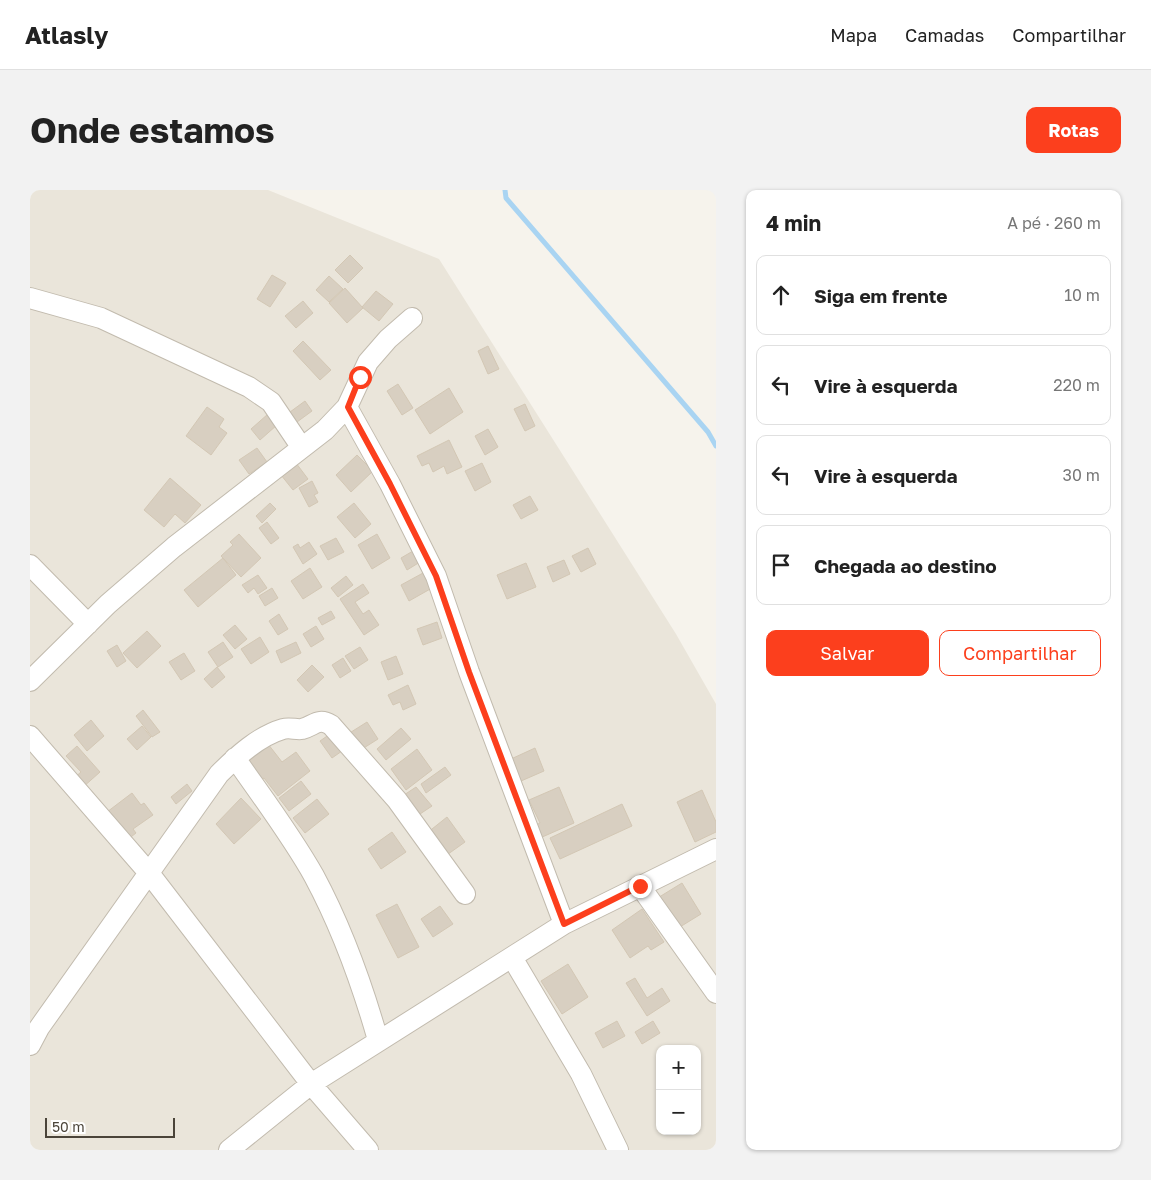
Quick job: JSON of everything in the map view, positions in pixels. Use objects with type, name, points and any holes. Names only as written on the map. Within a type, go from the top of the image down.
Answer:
[{"type":"street","points":[[30,298],[102,318],[249,388],[271,402],[302,448]]},
{"type":"street","points":[[30,681],[88,624],[174,547],[325,430],[348,407],[368,362],[388,339],[412,318]]},
{"type":"street","points":[[348,407],[390,484],[436,576],[469,672],[564,924]]},
{"type":"street","points":[[30,565],[88,624]]},
{"type":"street","points":[[30,1045],[219,774],[235,758],[262,739],[282,730],[299,730],[318,721],[324,721],[397,800],[464,894]]},
{"type":"street","points":[[30,736],[149,873],[311,1084],[368,1150]]},
{"type":"street","points":[[235,758],[291,838],[315,877],[355,964],[378,1040]]},
{"type":"street","points":[[228,1150],[311,1084],[378,1040],[513,959],[564,924],[716,849]]},
{"type":"street","points":[[640,886],[716,994]]},
{"type":"street","points":[[513,959],[581,1074],[618,1150]]},
{"type":"shaded area","points":[[30,190],[268,190],[439,259],[676,634],[716,704],[716,1150],[30,1150]]},
{"type":"building","points":[[350,255],[363,268],[348,283],[335,270]]},
{"type":"building","points":[[272,275],[286,283],[270,307],[257,299]]},
{"type":"building","points":[[329,276],[343,289],[329,302],[316,290]]},
{"type":"building","points":[[345,288],[363,308],[347,323],[329,303]]},
{"type":"building","points":[[376,291],[393,304],[379,321],[362,307]]},
{"type":"building","points":[[303,301],[313,313],[296,328],[285,316]]},
{"type":"building","points":[[303,341],[331,370],[320,380],[293,351]]},
{"type":"building","points":[[488,346],[499,369],[488,374],[478,351]]},
{"type":"building","points":[[398,384],[413,408],[402,415],[387,391]]},
{"type":"building","points":[[449,388],[463,412],[430,434],[415,410]]},
{"type":"building","points":[[305,401],[312,411],[297,422],[290,412]]},
{"type":"building","points":[[525,404],[535,426],[525,431],[514,409]]},
{"type":"building","points":[[207,407],[224,419],[219,427],[227,433],[211,455],[186,436]]},
{"type":"building","points":[[268,414],[277,425],[260,440],[251,429]]},
{"type":"building","points":[[488,429],[498,447],[485,455],[475,436]]},
{"type":"building","points":[[449,440],[462,467],[447,474],[444,466],[433,472],[429,463],[422,466],[417,456]]},
{"type":"building","points":[[257,448],[267,462],[249,474],[239,460]]},
{"type":"building","points":[[357,455],[373,471],[351,492],[336,475]]},
{"type":"building","points":[[296,463],[308,479],[293,490],[281,475]]},
{"type":"building","points":[[482,463],[491,482],[475,491],[465,471]]},
{"type":"building","points":[[170,478],[201,505],[185,523],[175,514],[164,527],[144,510]]},
{"type":"building","points":[[312,481],[318,493],[314,495],[318,502],[309,507],[299,488]]},
{"type":"building","points":[[530,496],[538,510],[521,519],[513,505]]},
{"type":"building","points":[[270,503],[276,509],[262,523],[256,516]]},
{"type":"building","points":[[354,503],[371,524],[355,538],[337,517]]},
{"type":"building","points":[[267,522],[279,538],[271,544],[259,528]]},
{"type":"building","points":[[239,534],[261,558],[241,577],[221,556],[233,545],[230,542]]},
{"type":"building","points":[[377,534],[390,558],[372,569],[358,545]]},
{"type":"building","points":[[336,538],[344,552],[328,560],[320,546]]},
{"type":"building","points":[[309,542],[317,554],[303,564],[293,547],[298,544],[300,548]]},
{"type":"building","points":[[588,548],[596,564],[581,572],[572,556]]},
{"type":"building","points":[[413,551],[420,562],[407,570],[401,558]]},
{"type":"building","points":[[223,558],[236,575],[198,607],[184,590]]},
{"type":"building","points":[[564,560],[570,574],[553,582],[547,567]]},
{"type":"building","points":[[526,563],[536,587],[507,599],[497,575]]},
{"type":"building","points":[[310,568],[322,587],[303,599],[291,581]]},
{"type":"building","points":[[423,573],[432,588],[409,601],[401,585]]},
{"type":"building","points":[[258,575],[267,588],[258,594],[254,588],[248,593],[242,585]]},
{"type":"building","points":[[346,576],[353,585],[338,597],[331,588]]},
{"type":"building","points":[[363,584],[369,593],[355,602],[363,614],[369,610],[379,625],[364,635],[340,599]]},
{"type":"building","points":[[272,588],[278,598],[265,606],[259,596]]},
{"type":"building","points":[[331,611],[335,618],[322,625],[318,618]]},
{"type":"building","points":[[279,614],[288,629],[278,635],[269,621]]},
{"type":"building","points":[[437,622],[442,638],[423,645],[417,629]]},
{"type":"building","points":[[235,625],[247,639],[235,649],[223,635]]},
{"type":"building","points":[[316,626],[324,639],[311,647],[303,634]]},
{"type":"building","points":[[147,631],[161,646],[137,668],[123,653]]},
{"type":"building","points":[[260,637],[269,652],[251,664],[241,649]]},
{"type":"building","points":[[223,642],[233,657],[218,667],[208,652]]},
{"type":"building","points":[[296,642],[301,653],[281,663],[276,651]]},
{"type":"building","points":[[117,645],[126,661],[117,667],[107,651]]},
{"type":"building","points":[[360,647],[368,660],[354,669],[345,656]]},
{"type":"building","points":[[184,653],[195,671],[181,680],[169,662]]},
{"type":"building","points":[[396,656],[403,674],[388,680],[381,662]]},
{"type":"building","points":[[343,658],[351,671],[340,678],[332,665]]},
{"type":"building","points":[[312,665],[324,677],[308,692],[297,680]]},
{"type":"building","points":[[217,667],[225,677],[212,688],[204,679]]},
{"type":"building","points":[[408,685],[416,704],[403,710],[400,702],[393,705],[388,695]]},
{"type":"building","points":[[143,710],[160,732],[152,737],[136,716]]},
{"type":"building","points":[[91,720],[104,736],[87,751],[74,735]]},
{"type":"building","points":[[367,722],[378,739],[359,751],[348,734]]},
{"type":"building","points":[[142,726],[151,737],[137,750],[127,739]]},
{"type":"building","points":[[401,728],[411,739],[386,760],[377,749]]},
{"type":"building","points":[[330,734],[342,751],[332,758],[320,741]]},
{"type":"building","points":[[268,744],[282,762],[296,752],[310,771],[278,796],[264,778],[258,782],[243,763]]},
{"type":"building","points":[[77,746],[100,772],[82,788],[73,779],[81,772],[66,756]]},
{"type":"building","points":[[535,748],[544,771],[521,781],[511,759]]},
{"type":"building","points":[[417,749],[432,770],[406,790],[391,769]]},
{"type":"building","points":[[445,767],[451,775],[426,793],[421,784]]},
{"type":"building","points":[[301,781],[311,794],[289,811],[279,798]]},
{"type":"building","points":[[187,784],[192,791],[176,804],[171,797]]},
{"type":"building","points":[[416,787],[432,806],[414,818],[401,797]]},
{"type":"building","points":[[559,787],[574,823],[540,838],[534,826],[540,823],[529,800]]},
{"type":"building","points":[[702,790],[716,822],[716,832],[695,842],[677,802]]},
{"type":"building","points":[[132,793],[141,805],[144,803],[153,815],[133,829],[136,833],[127,840],[107,812]]},
{"type":"building","points":[[241,798],[261,819],[234,844],[216,824]]},
{"type":"building","points":[[317,799],[329,814],[305,833],[293,818]]},
{"type":"building","points":[[622,804],[632,826],[560,859],[550,838]]},
{"type":"building","points":[[447,817],[465,842],[444,857],[427,833]]},
{"type":"building","points":[[392,832],[406,852],[381,869],[368,849]]},
{"type":"building","points":[[682,883],[701,914],[675,930],[656,899]]},
{"type":"building","points":[[397,904],[419,947],[398,958],[376,915]]},
{"type":"building","points":[[440,906],[453,924],[433,937],[421,919]]},
{"type":"building","points":[[642,909],[664,942],[651,950],[648,946],[630,958],[612,930]]},
{"type":"building","points":[[568,964],[588,997],[562,1014],[541,981]]},
{"type":"building","points":[[635,978],[647,998],[662,988],[670,1001],[647,1016],[626,983]]},
{"type":"building","points":[[617,1021],[625,1036],[603,1048],[595,1033]]},
{"type":"building","points":[[653,1021],[660,1033],[642,1044],[635,1032]]},
{"type":"waterway","points":[[505,190],[506,198],[708,432],[716,446]]},
{"type":"route","points":[[360,377],[348,407],[390,484],[436,576],[469,672],[564,924],[640,886]]}]
